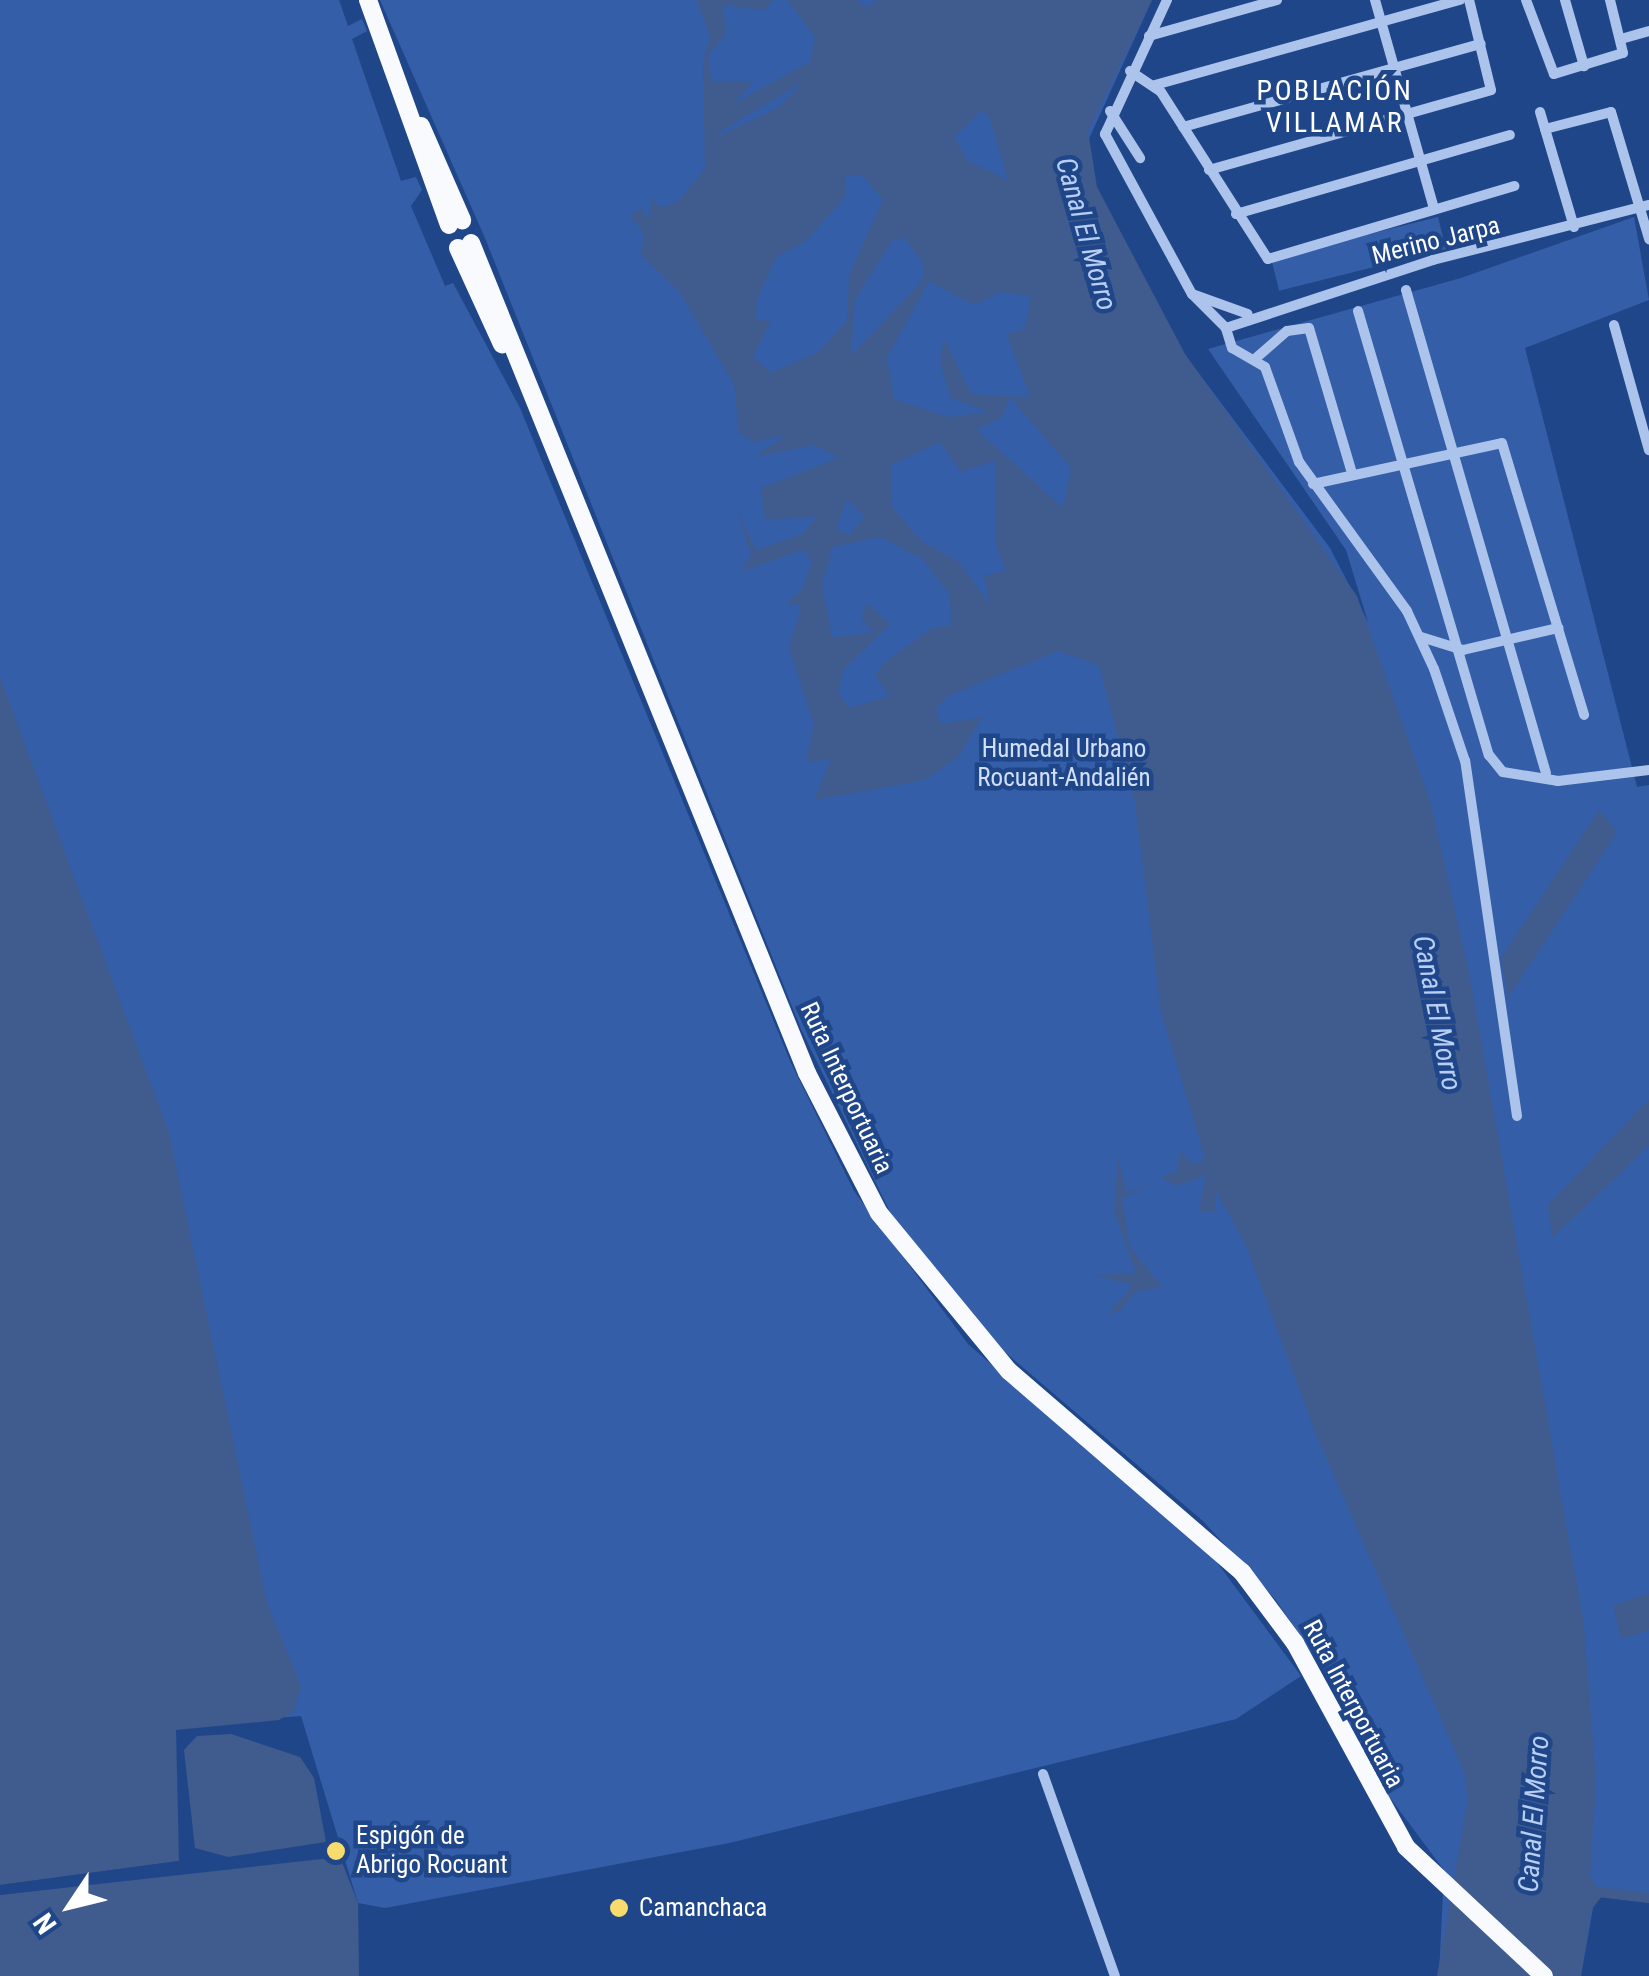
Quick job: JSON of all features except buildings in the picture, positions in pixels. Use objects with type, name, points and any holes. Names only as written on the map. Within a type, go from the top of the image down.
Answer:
[{"type":"highway","points":[[368,0],[455,223]]},
{"type":"highway","name":"Ruta Interportuaria","points":[[465,245],[807,1073],[871,1199],[1009,1372],[1242,1572],[1295,1644],[1386,1818],[1438,1882],[1544,1976]]},
{"type":"street","points":[[1167,0],[1108,116],[1108,142],[1192,294],[1230,323],[1232,348],[1256,358],[1313,484],[1421,638],[1465,761],[1517,1116]]},
{"type":"street","points":[[1149,36],[1277,0]]},
{"type":"street","points":[[1375,0],[1434,209]]},
{"type":"street","points":[[1155,85],[1460,0]]},
{"type":"street","points":[[1209,170],[1493,88],[1469,0]]},
{"type":"street","points":[[1526,0],[1548,72],[1621,55],[1621,39],[1610,0]]},
{"type":"street","points":[[1564,0],[1584,66]]},
{"type":"street","points":[[1621,39],[1649,31]]},
{"type":"street","points":[[1183,127],[1481,44]]},
{"type":"street","points":[[1130,71],[1155,85],[1264,257],[1514,186]]},
{"type":"street","points":[[1540,112],[1574,226]]},
{"type":"street","points":[[1545,129],[1612,112],[1644,206],[1649,239]]},
{"type":"street","points":[[1108,116],[1140,158]]},
{"type":"street","points":[[1236,214],[1510,135]]},
{"type":"street","name":"Merino Jarpa","points":[[1230,323],[1248,314],[1644,206]]},
{"type":"street","points":[[1406,290],[1546,774]]},
{"type":"street","points":[[1192,294],[1248,314]]},
{"type":"street","points":[[1358,311],[1497,768],[1546,774],[1562,781],[1649,770]]},
{"type":"street","points":[[1614,325],[1649,450]]},
{"type":"street","points":[[1256,358],[1288,331],[1309,328],[1351,470]]},
{"type":"street","points":[[1313,484],[1351,470],[1404,464],[1490,439],[1504,446],[1584,716]]},
{"type":"street","points":[[1421,638],[1458,650],[1558,628]]},
{"type":"street","points":[[1044,1774],[1116,1976]]},
{"type":"green space","points":[[0,0],[339,0],[348,26],[362,19],[367,31],[352,39],[401,181],[416,177],[422,190],[411,206],[445,286],[453,283],[520,408],[791,1063],[854,1191],[968,1344],[1213,1557],[1301,1676],[1236,1719],[729,1843],[385,1908],[358,1903],[301,1716],[173,1726],[0,855]]},
{"type":"green space","name":"Humedal Urbano Rocuant-Andalién","points":[[380,0],[1152,0],[1088,141],[1082,129],[1097,194],[1122,257],[1176,343],[1330,548],[1368,622],[1346,550],[1208,349],[1461,278],[1634,217],[1649,300],[1525,348],[1637,787],[1649,785],[1649,1894],[1609,1891],[1594,1902],[1581,1976],[1439,1976],[1444,1870],[1373,1775],[1324,1671],[1275,1599],[1203,1521],[999,1347],[890,1212],[801,1029],[485,238]]},
{"type":"green space","points":[[1438,217],[1446,249],[1279,291],[1271,259]]},
{"type":"water","name":"Canal El Morro","points":[[697,0],[773,0],[764,10],[723,5],[726,34],[709,54],[711,81],[753,82],[733,104],[810,62],[815,38],[788,0],[858,0],[866,8],[877,0],[1152,0],[1088,131],[1097,187],[1185,354],[1357,596],[1431,804],[1471,982],[1584,1626],[1596,1782],[1590,1876],[1602,1896],[1591,1910],[1581,1976],[1437,1976],[1468,1799],[1464,1771],[1317,1437],[1246,1245],[1215,1190],[1215,1211],[1199,1211],[1206,1175],[1177,1186],[1161,1178],[1177,1171],[1180,1151],[1194,1165],[1205,1158],[1161,1012],[1135,803],[1099,665],[1058,651],[948,696],[936,708],[941,724],[982,717],[959,756],[925,780],[814,800],[831,760],[806,761],[814,724],[789,647],[802,605],[786,604],[804,587],[812,561],[803,550],[741,571],[751,555],[737,509],[756,550],[803,534],[817,516],[765,520],[761,488],[838,458],[815,445],[754,457],[786,435],[755,442],[739,433],[734,384],[679,291],[641,255],[644,234],[630,215],[641,208],[648,219],[652,199],[662,208],[679,200],[705,169],[703,63],[710,37]],"holes":[[[804,81],[779,107],[719,136],[720,132]],[[982,110],[991,121],[1008,180],[968,161],[954,137]],[[846,175],[862,175],[883,200],[849,275],[847,321],[820,351],[771,373],[753,356],[771,321],[755,319],[758,297],[777,256],[804,243],[845,197]],[[905,238],[924,265],[922,281],[851,356],[855,299],[893,240]],[[929,281],[974,305],[1001,292],[1031,296],[1025,329],[1007,334],[1030,397],[971,394],[944,338],[940,363],[951,398],[988,412],[948,417],[894,399],[887,358]],[[1010,397],[1071,468],[1063,508],[977,430],[1002,417]],[[940,442],[961,472],[995,460],[995,543],[1006,570],[984,576],[990,605],[959,562],[920,540],[892,507],[891,465]],[[847,499],[865,517],[849,535],[836,529]],[[880,537],[923,559],[950,595],[951,626],[933,627],[885,662],[875,676],[890,696],[849,708],[838,692],[844,669],[890,624],[868,603],[861,618],[873,633],[832,637],[822,583],[833,547]]]},
{"type":"water","points":[[0,677],[169,1133],[267,1603],[301,1686],[294,1711],[279,1720],[176,1730],[179,1861],[0,1885]]},
{"type":"water","points":[[1599,810],[1617,832],[1508,998],[1501,958]]},
{"type":"water","points":[[1649,1099],[1649,1146],[1552,1238],[1548,1205]]},
{"type":"water","points":[[1118,1157],[1127,1193],[1156,1180],[1122,1199],[1130,1247],[1162,1287],[1135,1292],[1121,1310],[1107,1315],[1133,1285],[1093,1275],[1136,1273],[1114,1211]]},
{"type":"water","points":[[1649,1593],[1649,1630],[1621,1639],[1613,1606]]},
{"type":"water","points":[[231,1734],[300,1757],[314,1778],[326,1842],[228,1857],[195,1848],[184,1750],[197,1736]]},
{"type":"water","points":[[340,1857],[358,1903],[359,1976],[0,1976],[0,1895]]},
{"type":"pier","points":[[179,1861],[161,1871],[181,1873],[0,1895],[0,1885]]},
{"type":"waterway","points":[[1590,1891],[1649,1898]]},
{"type":"place","name":"Espigón de Abrigo Rocuant","points":[[336,1851]]},
{"type":"place","name":"Camanchaca","points":[[619,1908]]},
{"type":"district","name":"POBLACIÓN VILLAMAR","points":[[1335,107]]}]
